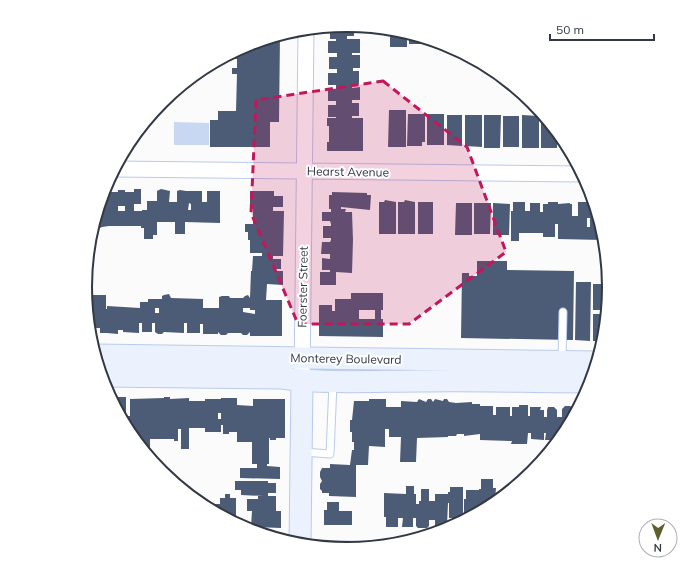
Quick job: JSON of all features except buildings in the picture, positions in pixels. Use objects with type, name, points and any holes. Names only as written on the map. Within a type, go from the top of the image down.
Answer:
[{"type":"main road","name":"Monterey Boulevard","points":[[102,355],[302,358],[562,372],[585,380]]},
{"type":"main road","name":"Monterey Boulevard","points":[[108,376],[282,378],[302,381],[333,381],[562,372],[590,364]]},
{"type":"main road","name":"Foerster Street","points":[[300,538],[302,381]]},
{"type":"street","name":"Foerster Street","points":[[302,381],[306,35]]},
{"type":"street","name":"Hearst Avenue","points":[[121,169],[576,174]]},
{"type":"lane","points":[[562,372],[563,312]]},
{"type":"lane","points":[[301,452],[330,454],[333,381]]},
{"type":"highlighted area","points":[[383,81],[467,147],[506,252],[409,324],[298,324],[251,213],[256,100]]},
{"type":"shaded area","points":[[174,122],[209,123],[209,145],[174,145]]}]
